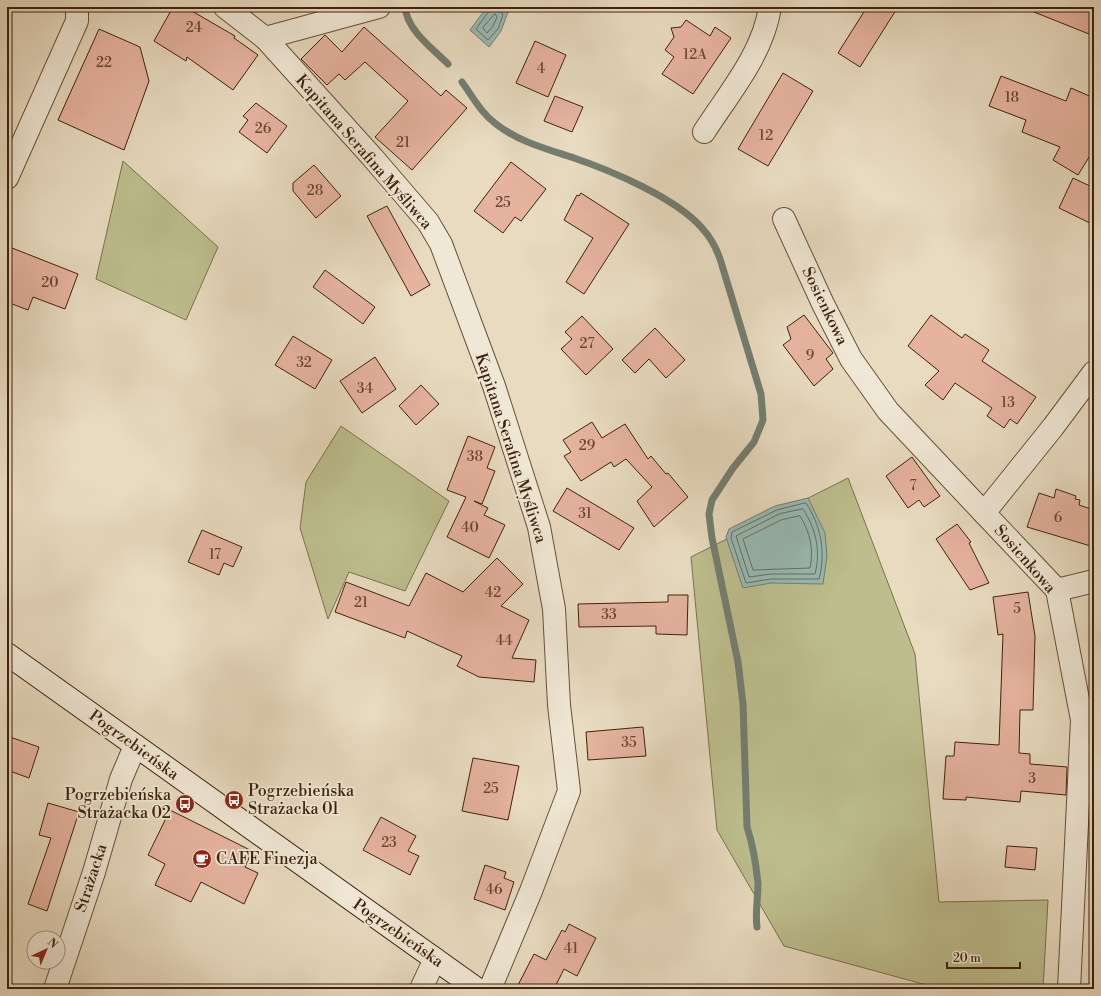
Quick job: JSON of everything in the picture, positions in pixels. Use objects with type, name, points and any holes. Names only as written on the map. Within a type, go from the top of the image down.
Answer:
[{"type":"street","points":[[7,178],[77,22],[77,7]]},
{"type":"street","name":"Kapitana Serafina Myśliwca","points":[[225,7],[265,38],[428,222],[441,244],[494,386],[539,527],[554,609],[559,705],[569,791],[490,989]]},
{"type":"street","points":[[265,38],[379,7]]},
{"type":"street","points":[[704,132],[759,46],[768,24],[770,7]]},
{"type":"street","name":"Sosienkowa","points":[[784,219],[822,304],[851,360],[888,411],[1057,590],[1082,720],[1069,989]]},
{"type":"street","name":"Sosienkowa","points":[[984,513],[1054,427],[1094,372]]},
{"type":"street","points":[[1057,590],[1094,581]]},
{"type":"street","name":"Pogrzebieńska","points":[[7,654],[477,989]]},
{"type":"street","name":"Strażacka","points":[[55,989],[94,872],[121,779],[135,746]]},
{"type":"street","points":[[421,989],[435,959]]},
{"type":"green space","points":[[123,161],[218,247],[186,320],[96,279]]},
{"type":"green space","points":[[341,426],[449,501],[405,591],[349,572],[328,619],[300,528],[306,482]]},
{"type":"green space","points":[[848,478],[915,654],[939,902],[1048,900],[1043,989],[941,989],[784,946],[717,830],[691,557]]},
{"type":"water","points":[[487,7],[500,7],[508,12],[501,31],[489,47],[470,30]]},
{"type":"water","points":[[808,498],[825,533],[827,556],[823,584],[771,583],[743,588],[726,537],[729,529],[775,506]]},
{"type":"building","points":[[173,7],[185,7],[235,36],[234,38],[258,55],[233,90],[187,57],[186,61],[154,41]]},
{"type":"building","points":[[867,7],[898,7],[860,67],[838,53]]},
{"type":"building","points":[[1094,7],[1094,36],[1024,8]]},
{"type":"building","points":[[686,20],[710,36],[715,27],[731,38],[693,94],[662,74],[674,57],[665,50],[674,37],[671,28],[681,27]]},
{"type":"building","points":[[364,27],[441,96],[446,90],[467,108],[412,170],[375,137],[408,101],[365,62],[345,80],[339,74],[327,85],[301,59],[325,35],[342,52]]},
{"type":"building","points":[[99,29],[140,47],[149,81],[124,150],[58,120]]},
{"type":"building","points":[[535,41],[566,55],[548,97],[516,83]]},
{"type":"building","points":[[783,73],[813,91],[768,166],[738,149]]},
{"type":"building","points":[[1001,76],[1066,101],[1071,88],[1094,98],[1094,149],[1078,175],[1053,160],[1060,147],[1022,132],[1026,120],[989,106]]},
{"type":"building","points":[[555,96],[583,107],[572,132],[544,121]]},
{"type":"building","points":[[256,103],[287,126],[267,153],[239,132],[248,120],[243,116]]},
{"type":"building","points":[[511,162],[546,189],[521,221],[515,217],[503,233],[474,211]]},
{"type":"building","points":[[314,165],[341,196],[316,218],[293,191],[293,183]]},
{"type":"building","points":[[1073,178],[1094,188],[1094,225],[1059,208]]},
{"type":"building","points":[[581,193],[629,224],[584,294],[566,282],[593,238],[564,220],[577,195],[579,196]]},
{"type":"building","points":[[387,206],[430,285],[411,296],[367,216]]},
{"type":"building","points":[[7,246],[78,274],[65,309],[33,297],[28,310],[7,302]]},
{"type":"building","points":[[325,270],[375,307],[363,324],[313,287]]},
{"type":"building","points":[[804,315],[833,353],[826,359],[833,369],[814,386],[783,345],[791,339],[787,327]]},
{"type":"building","points":[[931,315],[962,338],[965,334],[989,350],[982,361],[1036,397],[1017,424],[1010,419],[1004,428],[987,416],[992,408],[955,383],[943,400],[925,385],[939,371],[908,346]]},
{"type":"building","points":[[582,316],[613,349],[586,375],[561,349],[572,339],[565,332]]},
{"type":"building","points":[[655,328],[685,360],[666,378],[649,359],[635,373],[622,360]]},
{"type":"building","points":[[293,336],[332,360],[315,389],[275,365]]},
{"type":"building","points":[[375,357],[396,389],[362,413],[340,381]]},
{"type":"building","points":[[421,385],[439,404],[416,425],[399,406]]},
{"type":"building","points":[[592,422],[602,438],[625,424],[648,459],[651,456],[666,474],[668,473],[688,497],[654,527],[637,501],[652,487],[626,459],[614,467],[611,462],[581,481],[564,456],[571,452],[563,440]]},
{"type":"building","points":[[468,436],[495,447],[487,468],[495,471],[482,504],[474,501],[488,508],[484,515],[505,525],[489,558],[447,537],[466,497],[447,490]]},
{"type":"building","points":[[912,457],[940,496],[924,507],[919,500],[908,508],[886,476]]},
{"type":"building","points":[[567,488],[634,528],[619,550],[553,511]]},
{"type":"building","points":[[1056,489],[1076,496],[1075,499],[1080,500],[1079,505],[1094,510],[1094,547],[1027,527],[1039,493],[1054,498]]},
{"type":"building","points":[[957,524],[971,542],[969,543],[989,583],[970,590],[936,539]]},
{"type":"building","points":[[202,530],[242,547],[233,567],[224,563],[219,575],[188,562]]},
{"type":"building","points":[[497,558],[523,584],[501,606],[529,620],[512,658],[536,660],[534,682],[479,677],[457,666],[462,656],[407,631],[405,638],[335,612],[346,582],[409,606],[426,573],[463,592]]},
{"type":"building","points":[[1028,592],[1035,636],[1033,710],[1020,710],[1019,753],[1030,754],[1030,764],[1067,767],[1066,795],[1021,791],[1020,802],[966,797],[966,800],[943,799],[946,756],[954,756],[955,742],[999,745],[1003,634],[998,635],[993,597]]},
{"type":"building","points":[[668,595],[688,595],[687,635],[656,634],[656,626],[579,627],[578,604],[668,602]]},
{"type":"building","points":[[643,727],[646,756],[588,760],[586,732]]},
{"type":"building","points":[[7,736],[39,747],[29,778],[7,770]]},
{"type":"building","points":[[473,758],[519,766],[508,820],[462,811]]},
{"type":"building","points":[[48,803],[79,812],[47,911],[28,904],[51,838],[39,835]]},
{"type":"building","name":"CAFE Finezja","points":[[170,810],[252,851],[245,867],[258,873],[244,904],[201,882],[191,902],[155,885],[165,864],[148,855]]},
{"type":"building","points":[[381,817],[416,836],[408,851],[419,856],[410,875],[363,850]]},
{"type":"building","points":[[1007,846],[1037,848],[1035,870],[1005,867]]},
{"type":"building","points":[[485,865],[506,872],[504,878],[514,882],[505,910],[474,899]]},
{"type":"building","points":[[569,924],[596,938],[577,976],[564,969],[554,989],[516,989],[534,954],[546,960],[562,930],[565,932]]},
{"type":"waterway","points":[[405,7],[410,23],[415,31],[448,64]]},
{"type":"waterway","points":[[462,82],[486,115],[514,136],[606,170],[660,196],[676,206],[691,217],[702,228],[713,244],[719,257],[761,394],[763,420],[754,442],[733,468],[712,500],[709,514],[712,538],[738,662],[743,704],[747,827],[754,855],[758,883],[756,916],[757,927]]},
{"type":"place","name":"Pogrzebieńska Strażacka 01","points":[[234,800]]},
{"type":"place","name":"Pogrzebieńska Strażacka 02","points":[[185,804]]},
{"type":"place","name":"CAFE Finezja","points":[[202,859]]}]
